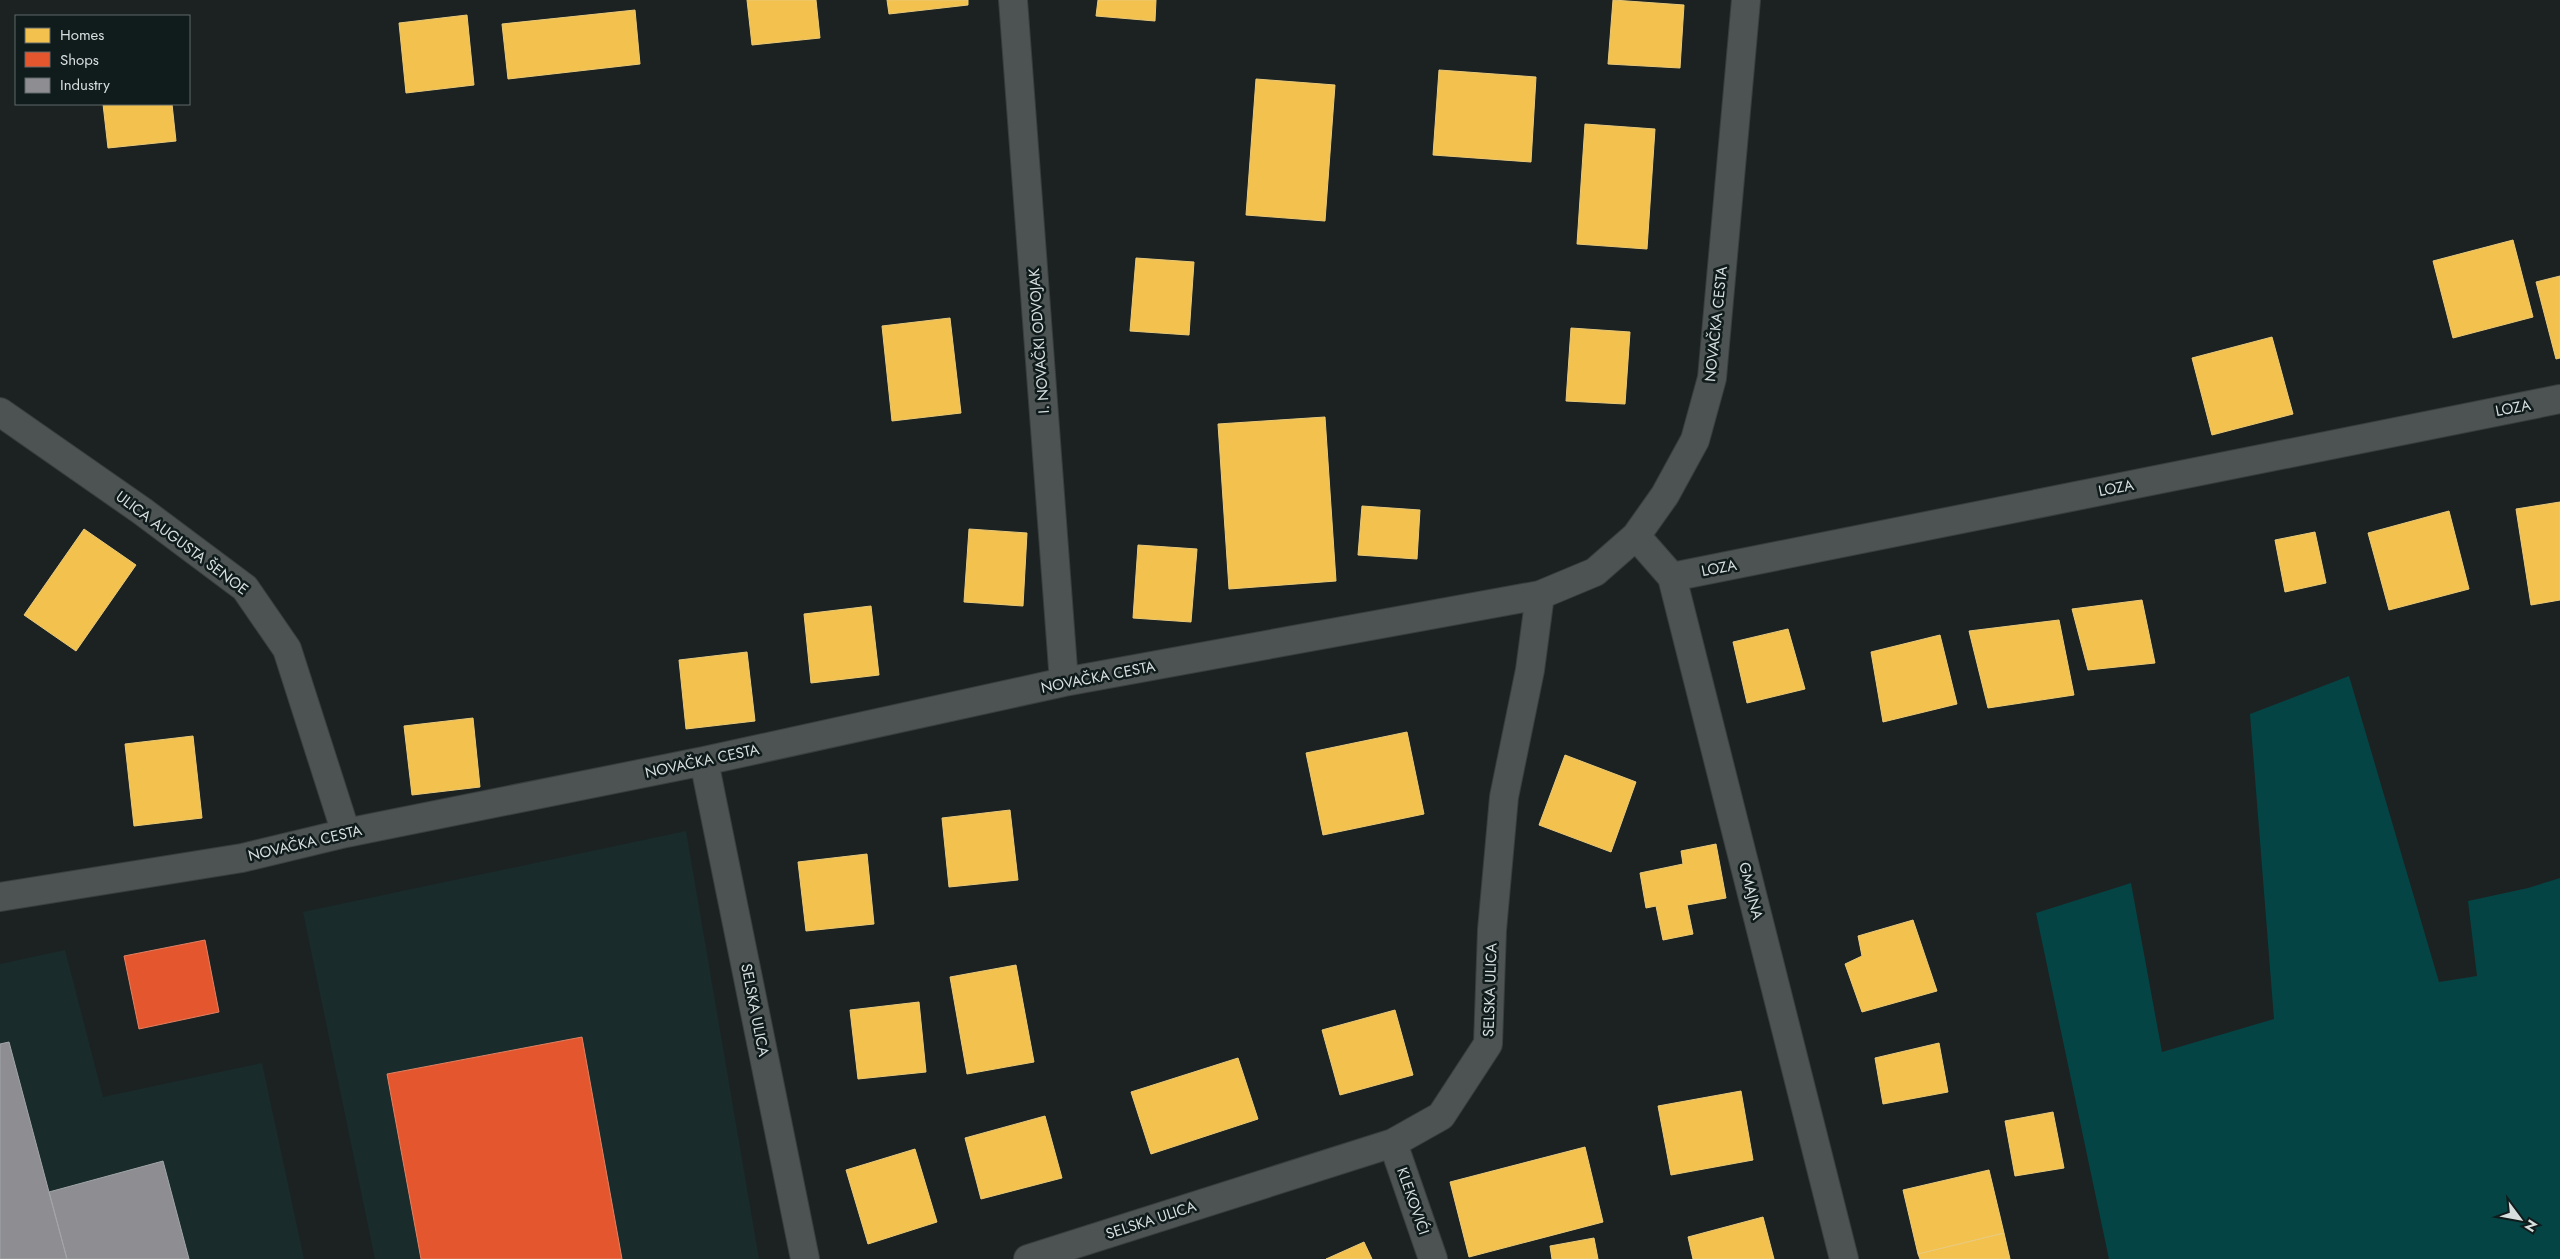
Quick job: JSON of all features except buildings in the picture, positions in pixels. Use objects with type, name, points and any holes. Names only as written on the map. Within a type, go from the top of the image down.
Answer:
[{"type":"street","name":"I. NOVAČKI ODVOJAK","points":[[1013,0],[1064,682]]},
{"type":"street","name":"NOVAČKA CESTA","points":[[0,897],[242,858],[346,833],[704,762],[1064,682],[1540,595],[1595,572],[1636,536],[1665,495],[1695,440],[1712,378],[1746,0]]},
{"type":"street","name":"LOZA","points":[[1672,577],[2560,399]]},
{"type":"street","name":"ULICA AUGUSTA ŠENOE","points":[[0,412],[142,510],[245,588],[287,648],[346,833]]},
{"type":"street","name":"GMAJNA","points":[[1636,536],[1672,577],[1844,1259]]},
{"type":"street","name":"SELSKA ULICA","points":[[1028,1259],[1393,1143],[1441,1116],[1488,1044],[1492,930],[1504,797],[1530,670],[1540,595]]},
{"type":"street","name":"SELSKA ULICA","points":[[704,762],[805,1259]]},
{"type":"street","name":"KLEKOVIĆI","points":[[1393,1143],[1433,1259]]},
{"type":"shaded area","points":[[2349,676],[2439,982],[2477,976],[2468,901],[2528,888],[2560,878],[2560,1259],[2109,1259],[2036,913],[2131,883],[2162,1052],[2274,1019],[2250,714]]},
{"type":"shaded area","points":[[686,831],[759,1259],[375,1259],[303,912]]},
{"type":"shaded area","points":[[65,950],[103,1097],[262,1063],[304,1259],[0,1259],[0,964]]}]
